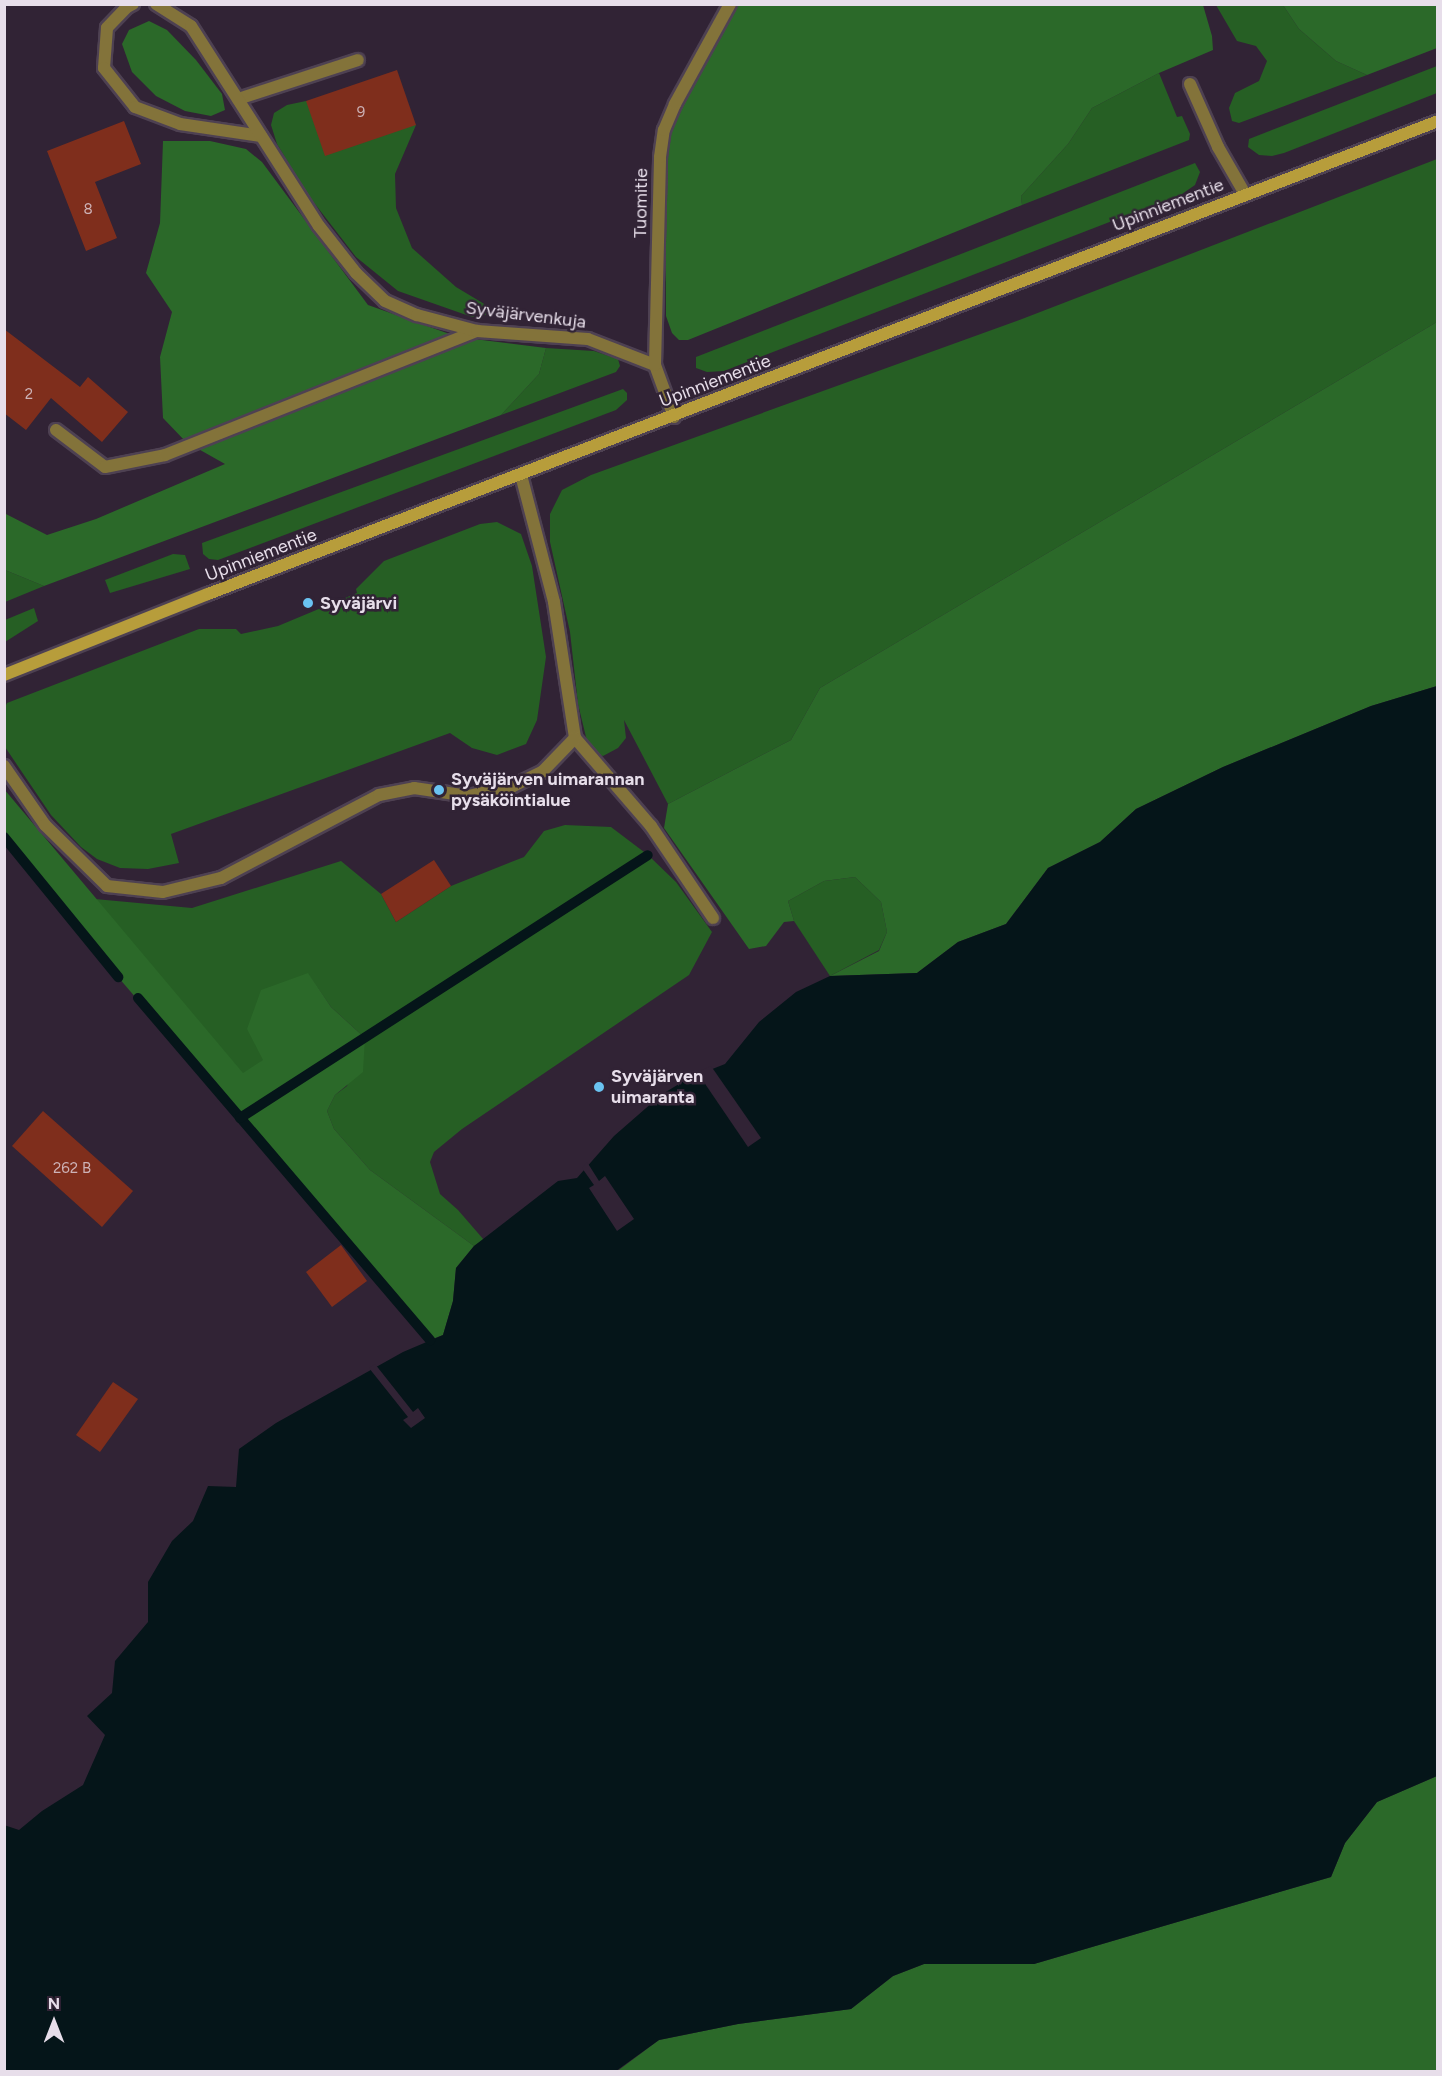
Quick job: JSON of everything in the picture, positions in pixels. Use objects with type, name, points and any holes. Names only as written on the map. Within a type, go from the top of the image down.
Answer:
[{"type":"main road","name":"Upinniementie","points":[[4,675],[187,602],[674,417],[1437,120]]},
{"type":"street","points":[[133,4],[107,28],[104,68],[135,107],[180,124],[261,136]]},
{"type":"street","name":"Syväjärvenkuja","points":[[156,4],[191,26],[318,226],[356,273],[385,301],[417,315],[477,331],[588,339],[655,365]]},
{"type":"street","name":"Tuomitie","points":[[674,417],[655,365],[660,157],[664,130],[675,104],[730,4]]},
{"type":"street","points":[[238,99],[358,60]]},
{"type":"street","points":[[1190,84],[1218,147],[1245,194]]},
{"type":"street","points":[[56,430],[105,467],[165,455],[477,331]]},
{"type":"street","points":[[521,475],[554,602],[575,738],[651,826],[713,918]]},
{"type":"street","points":[[4,766],[45,825],[107,886],[163,892],[221,878],[379,795],[414,788],[468,796],[513,786],[542,772],[575,738]]},
{"type":"green space","points":[[734,5],[1203,5],[1212,36],[1213,50],[1159,73],[1092,108],[1068,144],[1021,196],[1022,205],[688,340],[679,340],[672,333],[666,316],[665,158],[669,130],[680,105],[729,20]]},
{"type":"green space","points":[[1216,5],[1283,5],[1299,29],[1336,61],[1367,75],[1239,123],[1232,121],[1229,108],[1235,93],[1259,81],[1267,61],[1256,46],[1237,41]]},
{"type":"green space","points":[[1283,5],[1437,5],[1437,48],[1367,75],[1336,61],[1299,29]]},
{"type":"green space","points":[[149,21],[167,30],[196,60],[222,94],[225,110],[211,116],[185,111],[156,96],[132,72],[122,44],[129,30]]},
{"type":"green space","points":[[1437,66],[1437,93],[1284,153],[1272,156],[1259,155],[1248,147],[1249,139]]},
{"type":"green space","points":[[1159,73],[1177,117],[1182,116],[1190,134],[1189,140],[1022,205],[1021,196],[1068,144],[1092,108]]},
{"type":"green space","points":[[306,101],[416,125],[395,174],[396,208],[412,248],[456,287],[486,305],[486,315],[472,317],[398,291],[356,257],[308,195],[277,144],[271,125],[274,113],[287,105]]},
{"type":"green space","points":[[163,141],[210,141],[246,149],[262,162],[368,305],[458,337],[546,348],[539,374],[501,415],[44,586],[5,570],[4,513],[47,535],[96,519],[225,464],[186,442],[163,418],[160,357],[172,312],[146,273],[160,223]]},
{"type":"green space","points":[[1437,159],[1437,322],[820,688],[791,740],[668,804],[624,720],[626,738],[618,748],[603,756],[593,752],[586,737],[578,704],[570,632],[550,542],[550,514],[562,490],[591,475],[1022,319]]},
{"type":"green space","points":[[1195,163],[1200,172],[1195,185],[1182,194],[724,371],[707,372],[696,368],[696,357]]},
{"type":"green space","points":[[1437,322],[1437,686],[1371,706],[1223,767],[1136,809],[1100,842],[1048,868],[1006,924],[958,942],[917,973],[830,976],[879,951],[887,932],[881,902],[855,877],[824,881],[788,901],[794,921],[784,922],[766,946],[749,949],[664,828],[668,804],[791,740],[820,688]]},
{"type":"green space","points":[[546,348],[594,351],[618,359],[620,366],[616,372],[501,415],[539,374]]},
{"type":"green space","points":[[623,389],[627,393],[627,400],[616,410],[218,560],[209,559],[203,554],[202,543]]},
{"type":"green space","points":[[497,522],[521,534],[532,566],[546,657],[537,720],[526,744],[497,755],[472,748],[450,733],[171,834],[179,863],[148,869],[120,868],[97,859],[81,847],[51,815],[5,747],[5,707],[7,703],[199,629],[236,629],[241,634],[278,626],[357,593],[356,589],[384,561],[480,524]]},
{"type":"green space","points":[[173,554],[185,555],[190,569],[110,593],[105,580]]},
{"type":"green space","points":[[5,570],[44,586],[5,602]]},
{"type":"green space","points":[[34,608],[38,621],[5,642],[5,620]]},
{"type":"green space","points":[[4,789],[243,1073],[263,1060],[247,1029],[261,990],[308,973],[331,1007],[365,1038],[363,1072],[335,1095],[327,1111],[334,1129],[370,1170],[474,1246],[456,1268],[453,1301],[443,1335],[430,1340],[118,977],[5,837]]},
{"type":"green space","points":[[565,825],[611,827],[648,855],[676,882],[712,932],[689,975],[462,1129],[434,1152],[430,1162],[440,1194],[458,1210],[484,1240],[474,1246],[370,1170],[334,1129],[327,1111],[335,1095],[347,1086],[365,1038],[331,1007],[308,974],[264,1060],[243,1074],[95,899],[192,908],[341,861],[381,894],[396,922],[451,886],[524,857],[544,831]]},
{"type":"green space","points":[[855,877],[881,902],[887,932],[879,950],[830,976],[794,921],[788,901],[824,881]]},
{"type":"green space","points":[[1437,1776],[1437,2071],[616,2072],[659,2040],[738,2024],[851,2009],[893,1976],[924,1964],[1034,1964],[1331,1877],[1345,1843],[1377,1802]]},
{"type":"shaded area","points":[[1437,686],[1437,1776],[1377,1802],[1345,1843],[1331,1877],[1034,1964],[924,1964],[893,1976],[851,2009],[738,2024],[659,2040],[616,2071],[5,2072],[4,1825],[19,1830],[42,1811],[83,1785],[105,1735],[87,1716],[112,1693],[115,1661],[148,1622],[148,1582],[172,1541],[193,1521],[208,1486],[236,1487],[239,1449],[276,1423],[403,1352],[443,1335],[453,1301],[456,1268],[474,1246],[558,1181],[577,1178],[614,1136],[661,1095],[687,1079],[725,1064],[759,1022],[796,992],[830,976],[917,973],[958,942],[1006,924],[1048,868],[1100,842],[1136,809],[1223,767],[1371,706]]},
{"type":"pier","points":[[711,1066],[761,1138],[748,1147],[697,1072]]},
{"type":"pier","points":[[587,1162],[599,1181],[605,1176],[634,1219],[617,1231],[589,1188],[594,1185],[582,1168]]},
{"type":"pier","points":[[375,1364],[413,1412],[418,1408],[425,1418],[411,1428],[403,1420],[408,1417],[369,1368]]},
{"type":"building","points":[[397,70],[416,125],[325,156],[306,101]]},
{"type":"building","points":[[124,121],[141,164],[95,182],[117,238],[86,251],[47,151]]},
{"type":"building","points":[[4,329],[80,387],[88,377],[128,412],[102,442],[51,398],[26,430],[4,413]]},
{"type":"building","points":[[434,860],[451,886],[396,922],[381,894]]},
{"type":"building","points":[[43,1111],[133,1191],[102,1227],[12,1146]]},
{"type":"building","points":[[341,1245],[367,1281],[332,1307],[306,1272]]},
{"type":"building","points":[[113,1382],[138,1399],[100,1452],[76,1435]]},
{"type":"waterway","points":[[4,837],[118,977]]},
{"type":"waterway","points":[[240,1118],[648,855]]},
{"type":"waterway","points":[[138,998],[430,1340]]},
{"type":"place","name":"Syväjärvi","points":[[308,603]]},
{"type":"place","name":"Syväjärven uimarannan pysäköintialue","points":[[439,790]]},
{"type":"place","name":"Syväjärven uimaranta","points":[[599,1087]]}]
